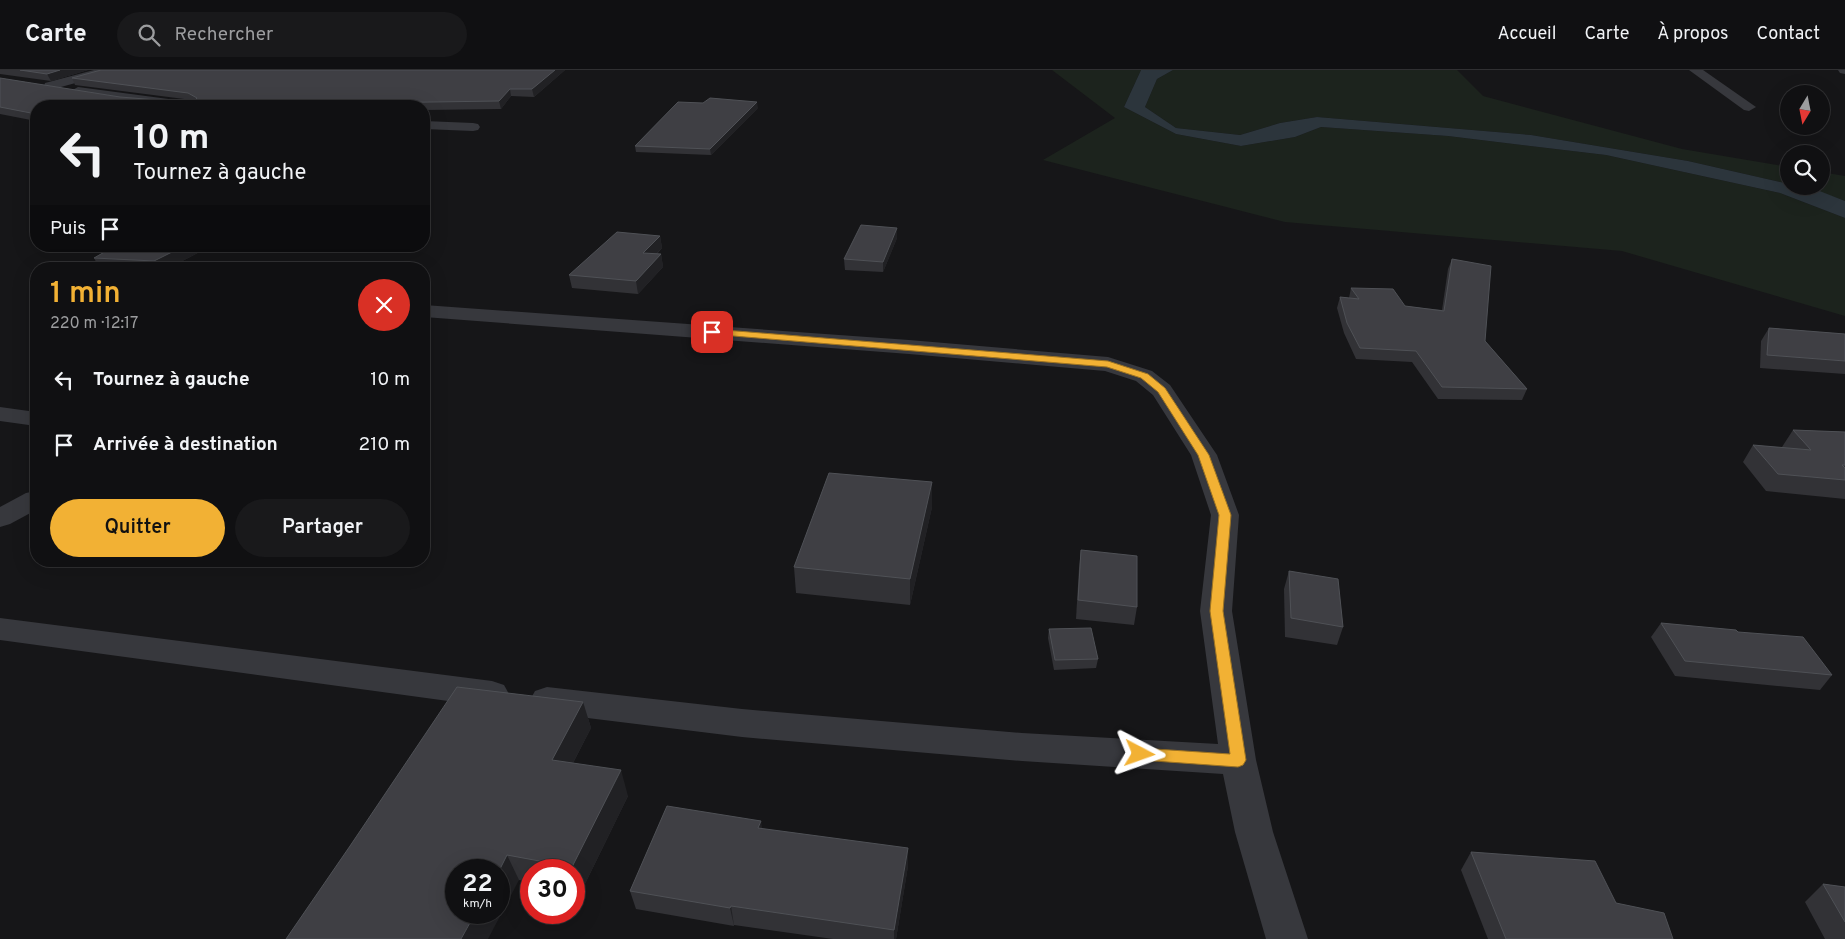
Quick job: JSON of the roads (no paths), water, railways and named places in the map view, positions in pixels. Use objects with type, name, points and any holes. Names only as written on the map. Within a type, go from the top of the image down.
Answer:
[{"type":"street","points":[[108,70],[45,86],[141,100]]},
{"type":"street","points":[[1695,70],[1749,107]]},
{"type":"street","points":[[430,125],[473,127]]},
{"type":"street","points":[[430,311],[909,347],[1108,364],[1144,376],[1162,390],[1204,455],[1225,515],[1216,611],[1238,760],[1254,832],[1287,939]]},
{"type":"street","points":[[0,414],[30,418]]},
{"type":"street","points":[[0,518],[30,502]]},
{"type":"street","points":[[0,629],[370,679],[742,723],[1022,747],[1238,760]]}]
